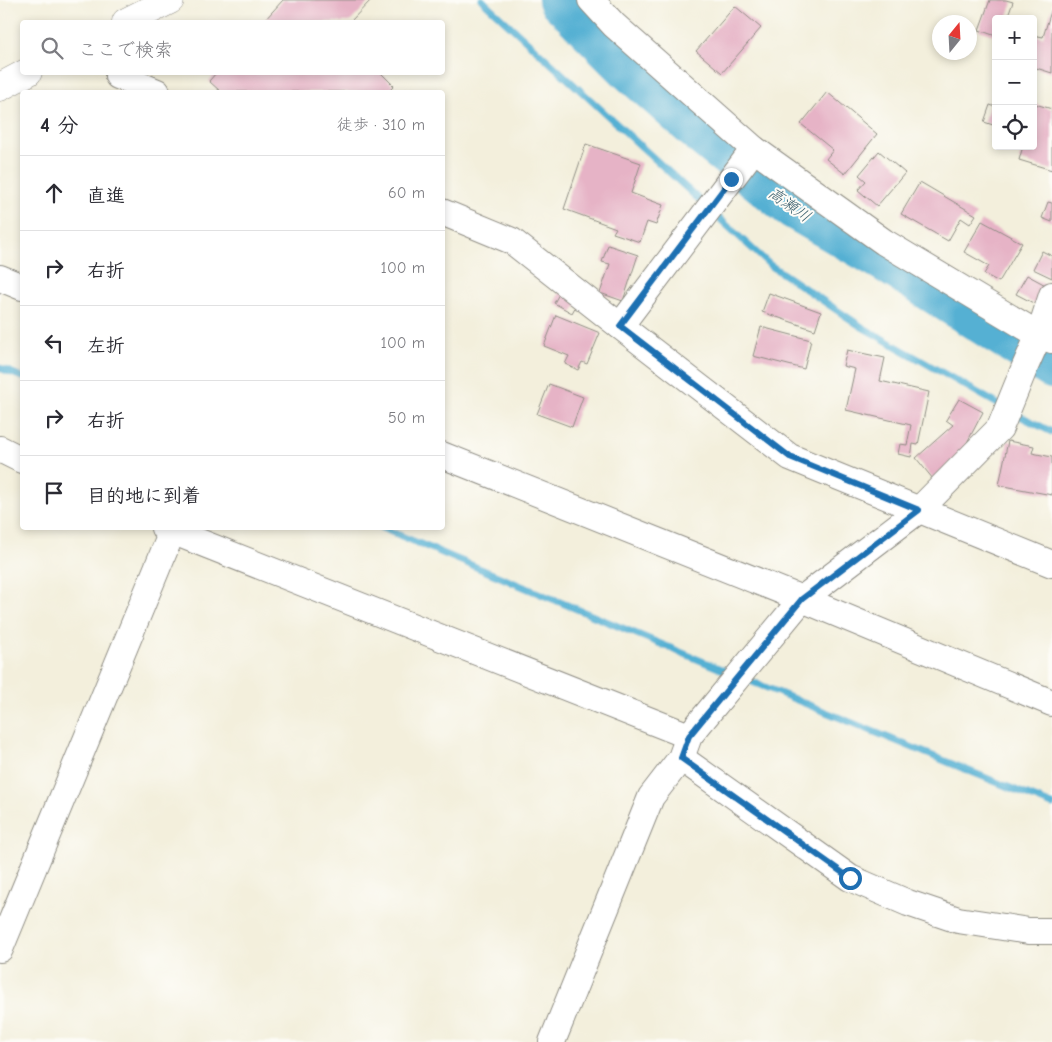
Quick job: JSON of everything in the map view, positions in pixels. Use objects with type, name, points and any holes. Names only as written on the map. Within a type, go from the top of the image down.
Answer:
[{"type":"main road","points":[[130,20],[170,0]]},
{"type":"main road","points":[[0,87],[22,75]]},
{"type":"street","points":[[590,0],[614,25],[754,149],[884,242],[1046,338]]},
{"type":"street","points":[[118,76],[152,90]]},
{"type":"street","points":[[620,326],[754,149]]},
{"type":"street","points":[[445,213],[512,241],[790,457],[1052,564]]},
{"type":"street","points":[[0,278],[20,286]]},
{"type":"street","points":[[552,1042],[652,797],[685,747],[802,599],[919,510],[1000,428],[1024,369],[1046,338],[1052,295]]},
{"type":"street","points":[[0,449],[20,459]]},
{"type":"street","points":[[445,456],[802,599],[1052,702]]},
{"type":"street","points":[[0,949],[168,530],[685,747],[850,878],[908,903],[958,920],[1029,931],[1052,931]]},
{"type":"building","points":[[283,0],[371,0],[352,20],[265,20]]},
{"type":"building","points":[[990,0],[1013,2],[1008,15],[992,15],[992,35],[979,30]]},
{"type":"building","points":[[735,6],[761,28],[722,73],[696,51]]},
{"type":"building","points":[[1052,8],[1052,73],[1037,68],[1037,36],[1043,37]]},
{"type":"building","points":[[214,75],[383,75],[394,86],[390,90],[219,90],[209,81]]},
{"type":"building","points":[[827,92],[877,134],[845,174],[826,159],[833,150],[801,124]]},
{"type":"building","points":[[990,105],[992,106],[992,125],[984,122]]},
{"type":"building","points":[[1037,105],[1052,109],[1052,170],[1019,160],[1022,150],[1037,150]]},
{"type":"building","points":[[586,144],[641,163],[631,193],[663,205],[656,225],[647,222],[640,242],[613,233],[616,228],[564,209]]},
{"type":"building","points":[[879,151],[905,173],[877,206],[858,190],[866,181],[859,175]]},
{"type":"building","points":[[920,182],[976,215],[970,224],[961,218],[948,241],[901,214]]},
{"type":"building","points":[[1048,202],[1052,203],[1052,222],[1042,218]]},
{"type":"building","points":[[982,221],[1022,243],[999,282],[984,274],[989,266],[964,252]]},
{"type":"building","points":[[608,245],[638,255],[623,301],[600,293],[610,264],[602,262]]},
{"type":"building","points":[[1042,251],[1052,256],[1052,278],[1033,269]]},
{"type":"building","points":[[1027,275],[1051,288],[1041,307],[1016,294]]},
{"type":"building","points":[[560,292],[578,302],[572,313],[554,303]]},
{"type":"building","points":[[769,293],[821,312],[815,330],[762,312]]},
{"type":"building","points":[[556,315],[600,333],[587,364],[582,362],[578,370],[565,364],[569,356],[544,346]]},
{"type":"building","points":[[761,327],[811,340],[804,369],[753,356]]},
{"type":"building","points":[[847,350],[885,358],[880,381],[929,392],[918,445],[913,444],[911,457],[898,454],[900,444],[907,445],[911,425],[846,410],[855,369],[843,366]]},
{"type":"building","points":[[549,384],[583,397],[572,427],[537,414]]},
{"type":"building","points":[[959,399],[983,412],[961,454],[933,479],[916,458],[953,425],[946,420]]},
{"type":"building","points":[[1008,441],[1034,446],[1032,453],[1052,457],[1052,495],[999,485]]},
{"type":"waterway","points":[[482,0],[770,265],[862,327],[1003,407]]},
{"type":"waterway","name":"高瀬川","points":[[559,0],[629,70],[709,141],[791,207],[886,262],[1052,368]]},
{"type":"waterway","points":[[0,368],[20,376]]},
{"type":"waterway","points":[[1012,412],[1052,432]]},
{"type":"waterway","points":[[387,530],[733,674]]},
{"type":"waterway","points":[[743,678],[1052,805]]},
{"type":"route","points":[[731,179],[620,326],[790,457],[919,510],[802,599],[689,736],[681,758],[850,878]]}]
